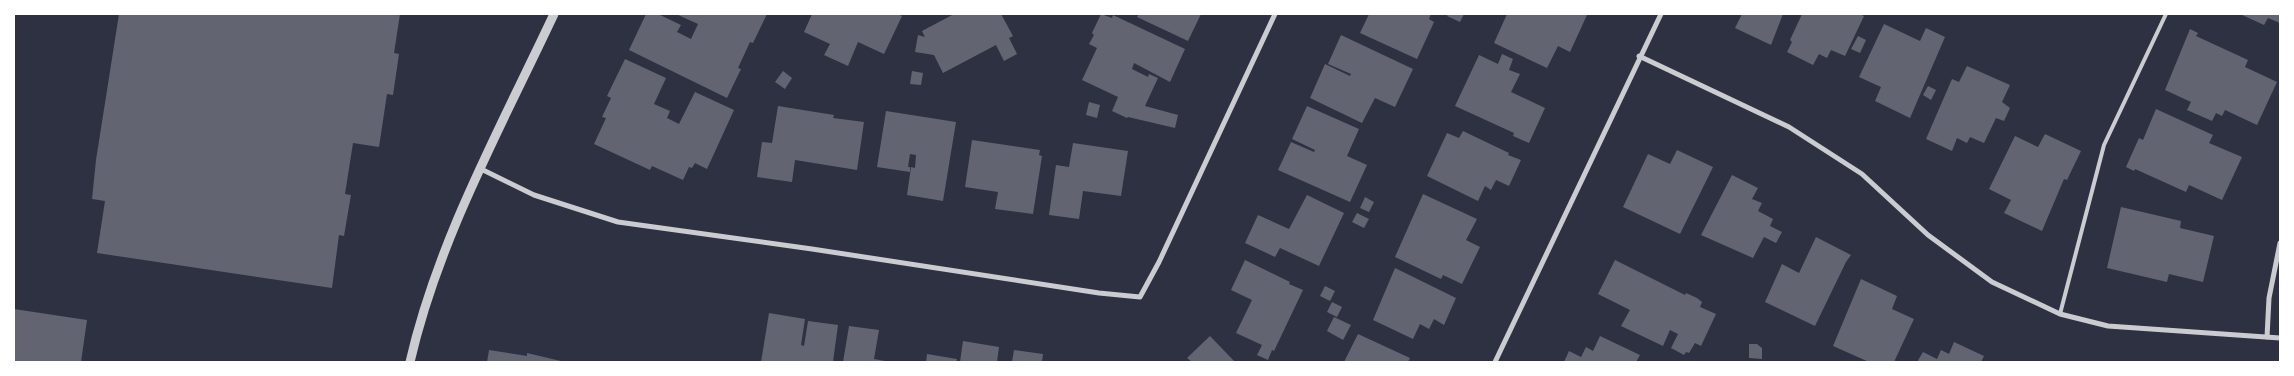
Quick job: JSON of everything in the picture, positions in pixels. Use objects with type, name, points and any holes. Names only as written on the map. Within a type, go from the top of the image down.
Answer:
[{"type":"street","points":[[410,362],[429,293],[481,170],[554,14]]},
{"type":"street","points":[[481,170],[534,195],[618,222],[812,249],[1099,293],[1140,296],[1159,262],[1275,14]]},
{"type":"street","points":[[1495,362],[1639,56],[1661,14]]},
{"type":"street","points":[[1639,56],[1789,127],[1862,174],[1928,235],[1992,282],[2060,314],[2108,326],[2280,338]]},
{"type":"street","points":[[2267,337],[2269,298],[2280,243]]},
{"type":"lane","points":[[2060,314],[2104,145],[2166,14]]},
{"type":"building","points":[[119,14],[400,14],[394,53],[399,54],[393,95],[387,94],[379,147],[353,143],[345,194],[351,195],[344,236],[339,235],[332,288],[97,253],[105,201],[92,199],[96,160]]},
{"type":"building","points":[[646,14],[658,14],[681,25],[677,32],[691,39],[698,24],[676,14],[767,14],[753,43],[750,42],[738,68],[741,69],[727,98],[629,50]]},
{"type":"building","points":[[812,14],[897,14],[902,16],[884,54],[858,42],[848,66],[824,55],[830,44],[804,32]]},
{"type":"building","points":[[954,14],[1001,14],[1013,36],[1009,38],[1017,54],[1004,61],[996,45],[943,73],[934,55],[915,52],[918,35],[925,37],[922,31]]},
{"type":"building","points":[[1101,14],[1112,18],[1113,15],[1185,49],[1170,82],[1134,63],[1132,69],[1148,77],[1149,74],[1158,78],[1145,106],[1178,115],[1175,128],[1127,118],[1112,111],[1118,97],[1082,80],[1097,48],[1089,44]]},
{"type":"building","points":[[1139,14],[1201,14],[1188,41],[1137,17]]},
{"type":"building","points":[[1369,14],[1431,14],[1429,19],[1434,22],[1417,59],[1360,33]]},
{"type":"building","points":[[1448,14],[1464,14],[1460,22],[1447,16]]},
{"type":"building","points":[[1507,14],[1587,15],[1570,52],[1558,46],[1547,68],[1494,43]]},
{"type":"building","points":[[1742,14],[1783,14],[1771,45],[1735,28]]},
{"type":"building","points":[[1802,14],[1860,14],[1864,16],[1845,56],[1831,50],[1827,58],[1819,54],[1813,65],[1787,52],[1792,42],[1790,40]]},
{"type":"building","points":[[2240,14],[2280,14],[2280,23],[2268,18],[2264,25]]},
{"type":"building","points":[[1884,24],[1920,41],[1926,28],[1945,37],[1910,118],[1875,101],[1881,87],[1859,77]]},
{"type":"building","points":[[2190,29],[2198,33],[2196,36],[2248,60],[2245,67],[2277,82],[2257,125],[2225,110],[2222,116],[2216,113],[2212,121],[2187,110],[2191,102],[2165,90]]},
{"type":"building","points":[[1341,35],[1413,69],[1395,107],[1375,98],[1362,123],[1310,98],[1325,64],[1350,76],[1351,74],[1328,64]]},
{"type":"building","points":[[1858,36],[1866,40],[1860,53],[1851,49]]},
{"type":"building","points":[[1502,54],[1513,59],[1509,70],[1520,74],[1511,92],[1545,108],[1529,143],[1513,136],[1514,133],[1455,106],[1479,55],[1498,64]]},
{"type":"building","points":[[625,59],[666,78],[654,104],[670,111],[667,118],[679,124],[695,92],[734,110],[707,169],[695,163],[692,168],[689,167],[683,180],[652,166],[650,170],[594,144],[606,118],[602,117],[611,98],[607,96]]},
{"type":"building","points":[[1967,66],[2010,85],[2002,102],[2010,108],[2004,121],[1996,118],[1984,143],[1970,137],[1967,143],[1957,138],[1952,151],[1926,139],[1952,79],[1959,82]]},
{"type":"building","points":[[783,71],[792,78],[785,89],[775,82]]},
{"type":"building","points":[[912,71],[923,73],[921,85],[910,84]]},
{"type":"building","points":[[1928,86],[1936,90],[1931,100],[1923,95]]},
{"type":"building","points":[[1089,102],[1100,105],[1097,118],[1086,115]]},
{"type":"building","points":[[778,106],[834,115],[833,118],[864,122],[857,170],[795,160],[792,182],[757,177],[762,142],[772,143]]},
{"type":"building","points":[[1307,106],[1359,129],[1347,156],[1367,165],[1350,202],[1278,170],[1291,142],[1314,152],[1315,150],[1292,139]]},
{"type":"building","points":[[2156,109],[2213,135],[2209,143],[2242,157],[2222,200],[2189,185],[2186,192],[2135,169],[2134,171],[2126,167],[2139,138],[2143,140]]},
{"type":"building","points":[[886,111],[956,122],[943,201],[907,195],[911,167],[915,168],[916,155],[910,154],[908,167],[910,167],[910,172],[877,167]]},
{"type":"building","points":[[1463,131],[1521,160],[1509,186],[1496,180],[1491,190],[1485,186],[1478,201],[1427,176],[1447,133],[1459,138]]},
{"type":"building","points":[[2045,134],[2081,151],[2067,180],[2064,179],[2042,231],[2004,213],[2011,200],[1989,189],[2015,136],[2038,147]]},
{"type":"building","points":[[972,140],[1040,150],[1039,155],[1042,156],[1033,214],[995,209],[998,192],[965,187]]},
{"type":"building","points":[[1073,143],[1128,151],[1121,196],[1083,191],[1079,219],[1049,215],[1056,165],[1069,167]]},
{"type":"building","points":[[1677,150],[1713,167],[1680,234],[1623,207],[1648,154],[1670,164]]},
{"type":"building","points":[[1732,175],[1758,188],[1752,199],[1762,203],[1758,211],[1773,219],[1770,226],[1782,232],[1776,243],[1764,237],[1753,258],[1701,235]]},
{"type":"building","points":[[1423,194],[1477,219],[1466,240],[1480,247],[1462,284],[1443,275],[1441,279],[1395,257]]},
{"type":"building","points":[[1307,195],[1344,213],[1319,266],[1280,248],[1275,257],[1245,243],[1258,215],[1289,229]]},
{"type":"building","points":[[1365,197],[1374,202],[1369,212],[1360,208]]},
{"type":"building","points":[[2121,207],[2181,221],[2180,228],[2214,236],[2203,282],[2169,274],[2167,282],[2107,268]]},
{"type":"building","points":[[1357,213],[1369,219],[1364,228],[1352,222]]},
{"type":"building","points":[[1816,237],[1851,255],[1815,326],[1765,302],[1782,264],[1799,273]]},
{"type":"building","points":[[1245,260],[1303,290],[1268,360],[1257,355],[1262,345],[1236,333],[1252,300],[1231,290]]},
{"type":"building","points":[[1615,260],[1685,295],[1686,293],[1697,298],[1702,302],[1700,307],[1716,314],[1701,346],[1695,343],[1689,353],[1686,352],[1684,355],[1671,348],[1678,334],[1670,330],[1663,346],[1621,326],[1630,310],[1598,294]]},
{"type":"building","points":[[1395,268],[1456,298],[1444,325],[1434,319],[1429,329],[1420,324],[1413,339],[1373,320]]},
{"type":"building","points":[[1861,279],[1897,296],[1892,309],[1914,319],[1894,362],[1869,362],[1833,346]]},
{"type":"building","points":[[1325,286],[1335,291],[1330,301],[1320,296]]},
{"type":"building","points":[[1332,302],[1342,307],[1337,317],[1327,312]]},
{"type":"building","points":[[14,309],[87,320],[81,362],[14,362]]},
{"type":"building","points":[[769,313],[805,319],[801,345],[804,346],[808,321],[838,325],[833,362],[761,362]]},
{"type":"building","points":[[1334,317],[1351,325],[1343,340],[1327,331]]},
{"type":"building","points":[[849,326],[879,330],[874,359],[891,362],[843,362]]},
{"type":"building","points":[[1358,334],[1410,358],[1408,362],[1344,362]]},
{"type":"building","points":[[1210,336],[1235,362],[1192,362],[1187,358]]},
{"type":"building","points":[[1600,336],[1640,355],[1636,362],[1564,362],[1569,351],[1581,357],[1586,347],[1593,351]]},
{"type":"building","points":[[963,341],[999,347],[997,362],[960,362]]},
{"type":"building","points":[[1954,342],[1984,356],[1981,362],[1917,362],[1923,352],[1937,359],[1941,350],[1949,354]]},
{"type":"building","points":[[1749,344],[1757,344],[1762,348],[1762,359],[1749,358]]},
{"type":"building","points":[[489,350],[527,356],[527,353],[565,362],[487,362]]},
{"type":"building","points":[[1014,350],[1043,354],[1042,362],[1012,362]]},
{"type":"building","points":[[927,354],[957,359],[956,362],[926,362]]}]
